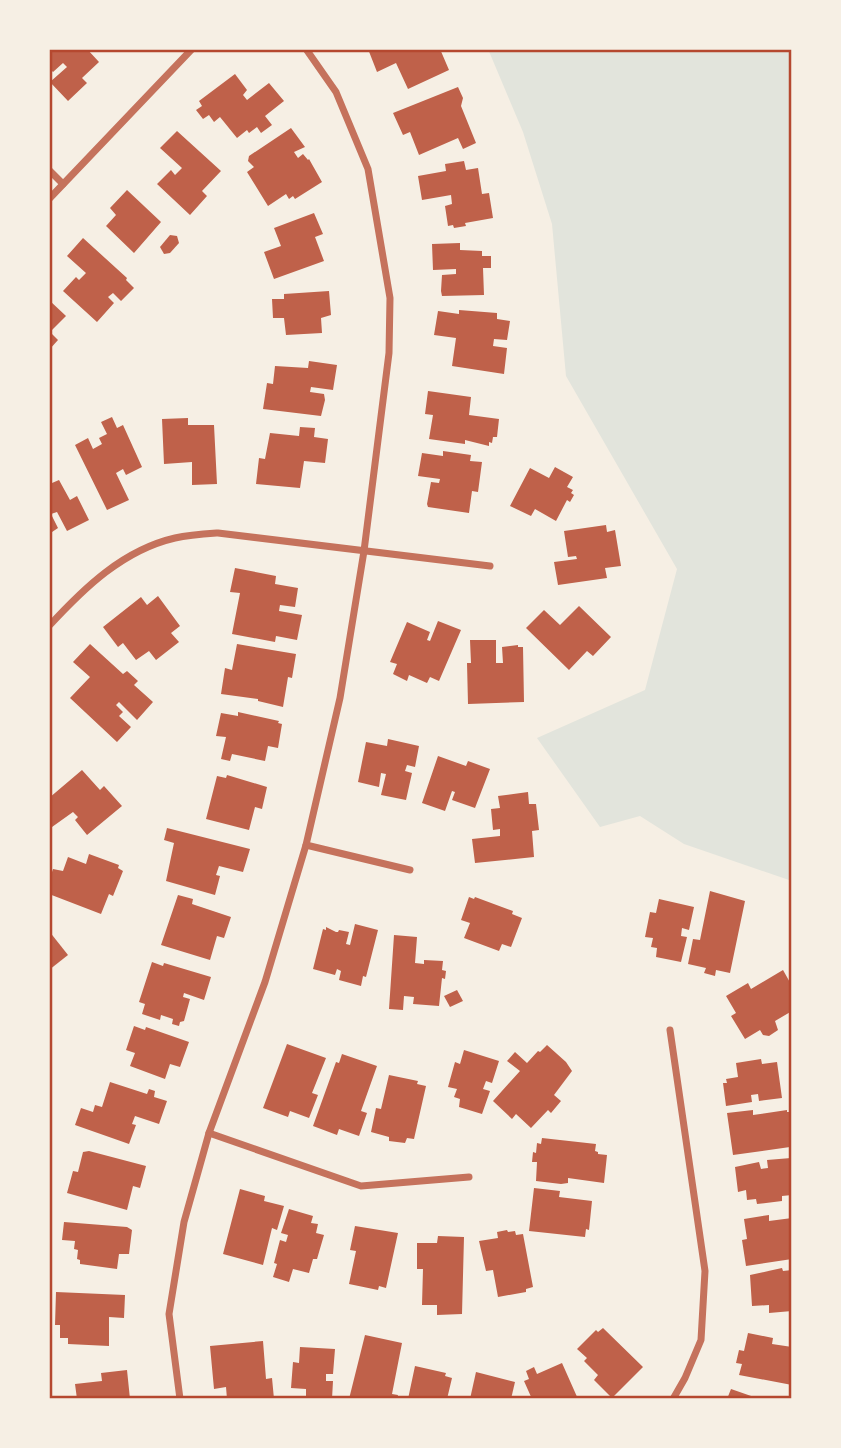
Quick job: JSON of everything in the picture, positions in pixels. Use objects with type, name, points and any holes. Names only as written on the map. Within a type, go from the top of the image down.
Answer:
[{"type":"street","points":[[49,199],[192,49]]},
{"type":"street","points":[[180,1399],[169,1314],[184,1222],[209,1133],[265,982],[306,845],[340,698],[364,551],[389,353],[390,298],[368,169],[336,92],[306,49]]},
{"type":"street","points":[[49,170],[63,184]]},
{"type":"street","points":[[49,626],[83,589],[134,552],[174,538],[218,533],[490,566]]},
{"type":"street","points":[[306,845],[410,870]]},
{"type":"street","points":[[670,1030],[705,1272],[701,1340],[673,1399]]},
{"type":"street","points":[[209,1133],[361,1186],[469,1177]]},
{"type":"shaded area","points":[[488,49],[792,49],[792,881],[684,844],[640,816],[600,827],[537,738],[645,690],[677,569],[566,376],[552,224],[523,132]]},
{"type":"building","points":[[49,49],[87,49],[99,62],[82,78],[87,83],[68,101],[50,82],[67,67],[63,63],[53,72],[49,68]]},
{"type":"building","points":[[368,49],[440,49],[449,70],[408,89],[396,63],[377,72]]},
{"type":"building","points":[[235,74],[247,90],[243,95],[247,100],[269,83],[284,101],[265,116],[272,125],[261,133],[257,127],[249,133],[247,130],[237,138],[220,117],[214,122],[209,115],[203,119],[196,110],[202,106],[199,101]]},
{"type":"building","points":[[458,87],[463,98],[461,106],[476,143],[463,149],[458,138],[419,155],[410,132],[403,135],[393,113]]},
{"type":"building","points":[[291,128],[305,147],[294,152],[298,158],[303,154],[309,159],[322,182],[295,199],[293,196],[289,199],[286,194],[268,206],[247,172],[254,167],[248,161],[249,156]]},
{"type":"building","points":[[177,131],[221,171],[202,191],[207,196],[190,215],[157,184],[171,170],[175,175],[182,168],[160,148]]},
{"type":"building","points":[[464,161],[466,170],[478,168],[482,194],[489,193],[493,218],[465,223],[466,226],[454,228],[453,225],[448,226],[445,206],[452,204],[451,195],[422,200],[418,176],[446,171],[445,164]]},
{"type":"building","points":[[127,190],[161,222],[134,253],[106,226],[116,215],[110,208]]},
{"type":"building","points":[[314,213],[323,234],[315,237],[324,261],[274,279],[264,252],[281,246],[274,228]]},
{"type":"building","points":[[170,235],[177,236],[179,243],[170,253],[164,254],[160,247]]},
{"type":"building","points":[[83,238],[127,278],[134,288],[121,301],[113,293],[108,297],[114,303],[97,322],[63,291],[76,277],[79,280],[86,273],[67,256]]},
{"type":"building","points":[[460,243],[460,250],[482,251],[482,256],[491,256],[491,268],[483,268],[484,295],[442,296],[442,275],[456,274],[456,269],[433,270],[432,244]]},
{"type":"building","points":[[329,291],[331,315],[321,318],[322,333],[286,335],[284,318],[273,318],[272,299],[284,299],[284,294]]},
{"type":"building","points":[[49,300],[66,316],[50,332],[58,340],[49,350]]},
{"type":"building","points":[[459,310],[497,313],[497,319],[510,321],[507,340],[494,339],[493,346],[507,348],[504,374],[452,366],[456,338],[434,335],[438,311],[459,314]]},
{"type":"building","points":[[309,361],[337,365],[333,390],[311,387],[310,392],[324,394],[321,416],[263,409],[267,383],[273,384],[275,366],[308,368]]},
{"type":"building","points":[[428,391],[471,397],[469,415],[499,419],[497,437],[493,437],[489,446],[465,440],[465,444],[429,439],[433,415],[425,414]]},
{"type":"building","points":[[112,417],[117,428],[123,425],[142,467],[126,475],[123,469],[116,473],[129,500],[107,510],[75,445],[88,438],[93,449],[102,444],[99,438],[107,434],[101,422]]},
{"type":"building","points":[[188,418],[188,425],[214,425],[217,484],[192,485],[192,462],[164,464],[162,419]]},
{"type":"building","points":[[300,427],[315,428],[314,437],[328,439],[325,463],[304,461],[300,488],[256,484],[259,458],[265,459],[270,433],[299,436]]},
{"type":"building","points":[[443,451],[471,455],[470,461],[482,462],[478,492],[472,491],[469,513],[428,507],[431,482],[439,483],[440,479],[418,476],[422,453],[443,456]]},
{"type":"building","points":[[555,467],[573,477],[567,487],[573,490],[571,493],[574,495],[570,502],[567,500],[556,521],[535,509],[531,516],[510,506],[530,468],[549,478]]},
{"type":"building","points":[[49,476],[52,483],[59,480],[70,500],[77,496],[89,520],[67,531],[57,512],[51,514],[58,528],[49,534]]},
{"type":"building","points":[[606,525],[607,532],[615,530],[621,566],[605,568],[607,578],[558,585],[554,562],[577,559],[576,556],[568,557],[564,531]]},
{"type":"building","points":[[235,568],[276,576],[275,584],[298,588],[295,607],[280,605],[279,611],[302,615],[297,640],[276,636],[275,642],[232,634],[240,593],[230,592]]},
{"type":"building","points":[[158,596],[180,626],[171,633],[179,642],[156,660],[149,651],[136,660],[123,643],[118,647],[103,627],[141,597],[147,605]]},
{"type":"building","points":[[579,606],[611,637],[593,656],[587,651],[569,670],[526,628],[544,610],[560,625]]},
{"type":"building","points":[[438,621],[461,630],[439,681],[430,677],[427,683],[409,675],[407,681],[393,674],[397,664],[390,662],[407,622],[430,632],[427,640],[430,641]]},
{"type":"building","points":[[470,640],[496,640],[496,663],[503,663],[502,647],[523,647],[524,702],[468,704],[467,663],[471,663]]},
{"type":"building","points":[[90,644],[123,674],[127,671],[138,681],[134,685],[153,702],[137,720],[119,702],[116,705],[123,712],[119,716],[131,727],[117,742],[70,698],[90,677],[73,662]]},
{"type":"building","points":[[237,644],[296,654],[292,678],[288,677],[283,707],[258,699],[221,694],[225,668],[232,670]]},
{"type":"building","points":[[238,712],[279,721],[278,723],[282,724],[278,748],[268,746],[265,761],[232,754],[230,761],[221,759],[226,737],[216,736],[221,713],[238,716]]},
{"type":"building","points":[[388,739],[419,746],[415,767],[407,765],[405,771],[412,773],[406,800],[381,795],[386,774],[381,773],[379,787],[358,782],[366,742],[387,746]]},
{"type":"building","points":[[438,756],[466,766],[468,761],[490,769],[475,808],[452,800],[455,792],[452,791],[445,811],[422,803]]},
{"type":"building","points":[[82,770],[100,790],[104,786],[122,806],[87,835],[75,820],[78,817],[73,812],[52,827],[49,823],[49,798]]},
{"type":"building","points":[[227,775],[267,787],[262,809],[255,807],[249,830],[206,819],[217,776],[226,778]]},
{"type":"building","points":[[528,792],[529,804],[536,804],[539,830],[532,831],[534,857],[475,863],[472,839],[500,836],[500,829],[493,830],[491,809],[500,808],[498,796]]},
{"type":"building","points":[[167,828],[250,849],[243,872],[219,866],[216,875],[220,876],[215,895],[166,881],[174,843],[164,840]]},
{"type":"building","points":[[89,854],[119,865],[118,868],[123,871],[113,896],[109,894],[101,914],[49,894],[53,869],[63,871],[68,857],[86,864]]},
{"type":"building","points":[[710,891],[745,901],[730,973],[716,970],[715,976],[704,973],[706,968],[688,964],[693,939],[700,940]]},
{"type":"building","points":[[178,895],[193,899],[192,904],[231,917],[224,938],[217,936],[210,960],[161,945]]},
{"type":"building","points":[[469,897],[513,911],[512,914],[522,918],[511,947],[502,944],[499,951],[464,938],[470,923],[461,920]]},
{"type":"building","points":[[659,899],[694,907],[689,930],[682,928],[681,936],[687,937],[681,962],[656,957],[657,948],[651,947],[653,938],[645,937],[650,912],[656,913]]},
{"type":"building","points":[[355,924],[378,930],[366,977],[363,976],[361,986],[339,980],[341,971],[337,969],[335,975],[313,969],[323,929],[326,930],[326,927],[336,932],[349,932],[346,944],[350,945]]},
{"type":"building","points":[[49,931],[68,955],[49,970]]},
{"type":"building","points":[[394,935],[417,937],[415,963],[424,964],[424,960],[443,961],[442,970],[446,971],[445,979],[442,978],[439,1006],[413,1004],[414,997],[404,996],[403,1010],[389,1009]]},
{"type":"building","points":[[152,962],[211,977],[204,1000],[184,993],[183,997],[190,999],[184,1021],[180,1022],[179,1026],[172,1024],[173,1019],[161,1015],[160,1020],[142,1014],[145,1004],[139,1002]]},
{"type":"building","points":[[783,970],[792,986],[792,1011],[775,1021],[778,1030],[769,1036],[763,1035],[760,1030],[745,1039],[731,1016],[736,1013],[726,996],[748,983],[751,989]]},
{"type":"building","points":[[457,990],[463,1001],[450,1007],[444,996]]},
{"type":"building","points":[[134,1026],[145,1030],[146,1027],[189,1042],[180,1067],[170,1064],[165,1079],[130,1066],[135,1053],[126,1050]]},
{"type":"building","points":[[287,1044],[326,1058],[312,1093],[318,1095],[309,1118],[290,1111],[288,1117],[263,1108]]},
{"type":"building","points":[[547,1045],[572,1071],[554,1095],[561,1101],[551,1113],[548,1110],[531,1128],[516,1114],[512,1119],[493,1101],[520,1071],[507,1061],[515,1052],[527,1063]]},
{"type":"building","points":[[464,1050],[499,1061],[492,1083],[486,1081],[483,1089],[490,1091],[482,1114],[459,1107],[460,1099],[454,1097],[457,1089],[448,1087],[455,1062],[460,1064]]},
{"type":"building","points":[[342,1054],[377,1066],[361,1111],[367,1113],[359,1136],[339,1129],[337,1135],[313,1126],[336,1062],[339,1063]]},
{"type":"building","points":[[761,1059],[762,1064],[777,1062],[782,1098],[759,1101],[758,1094],[751,1095],[752,1102],[726,1106],[723,1083],[727,1083],[726,1079],[738,1077],[736,1063]]},
{"type":"building","points":[[389,1075],[418,1081],[417,1084],[426,1086],[414,1139],[407,1138],[405,1143],[389,1141],[389,1137],[371,1132],[376,1108],[381,1109]]},
{"type":"building","points":[[110,1082],[147,1094],[149,1089],[155,1091],[154,1097],[167,1101],[159,1124],[135,1116],[132,1124],[136,1125],[129,1144],[75,1125],[81,1108],[93,1112],[95,1105],[102,1107]]},
{"type":"building","points":[[753,1110],[753,1115],[787,1110],[792,1112],[790,1147],[733,1155],[727,1113]]},
{"type":"building","points":[[542,1138],[596,1144],[595,1151],[598,1154],[607,1155],[604,1183],[568,1178],[568,1183],[561,1184],[536,1181],[537,1162],[532,1162],[533,1152],[536,1153],[537,1143],[541,1144]]},
{"type":"building","points":[[89,1151],[146,1166],[140,1188],[133,1186],[127,1210],[67,1193],[73,1171],[78,1172],[83,1152]]},
{"type":"building","points":[[791,1158],[792,1195],[782,1196],[782,1201],[757,1204],[756,1199],[747,1200],[746,1190],[738,1192],[735,1167],[759,1162],[761,1169],[768,1168],[767,1160]]},
{"type":"building","points":[[534,1188],[560,1191],[559,1197],[592,1201],[589,1230],[586,1229],[585,1237],[529,1231]]},
{"type":"building","points":[[240,1189],[265,1196],[264,1201],[284,1206],[277,1230],[272,1228],[263,1265],[223,1254]]},
{"type":"building","points":[[289,1209],[313,1216],[311,1223],[318,1224],[316,1233],[324,1235],[317,1259],[313,1259],[309,1273],[293,1269],[289,1282],[273,1277],[280,1240],[286,1242],[288,1235],[281,1233]]},
{"type":"building","points":[[769,1215],[769,1221],[792,1218],[792,1259],[746,1266],[742,1240],[747,1239],[744,1219]]},
{"type":"building","points":[[64,1222],[127,1227],[132,1230],[129,1254],[119,1254],[117,1269],[80,1264],[77,1259],[78,1250],[74,1249],[75,1241],[62,1240]]},
{"type":"building","points":[[355,1226],[398,1233],[386,1288],[379,1286],[378,1290],[349,1284],[356,1251],[350,1250]]},
{"type":"building","points":[[515,1231],[516,1235],[523,1234],[533,1287],[526,1289],[526,1292],[498,1297],[493,1270],[486,1271],[479,1241],[498,1238],[497,1232]]},
{"type":"building","points":[[438,1236],[464,1237],[462,1314],[437,1315],[437,1305],[422,1305],[423,1269],[417,1269],[417,1243],[437,1243]]},
{"type":"building","points":[[782,1268],[783,1271],[792,1270],[792,1311],[769,1313],[769,1305],[752,1306],[750,1275]]},
{"type":"building","points":[[56,1292],[125,1295],[124,1318],[109,1317],[109,1346],[68,1344],[68,1338],[60,1338],[60,1325],[55,1325]]},
{"type":"building","points":[[603,1328],[643,1367],[612,1398],[594,1380],[598,1375],[584,1361],[587,1358],[577,1349],[596,1330],[598,1332]]},
{"type":"building","points":[[748,1333],[773,1338],[772,1344],[792,1347],[792,1385],[739,1375],[742,1364],[736,1363],[739,1350],[744,1351]]},
{"type":"building","points":[[365,1335],[402,1343],[392,1394],[398,1395],[397,1399],[349,1399]]},
{"type":"building","points":[[263,1341],[266,1379],[272,1378],[274,1399],[227,1399],[226,1387],[214,1389],[210,1346]]},
{"type":"building","points":[[300,1347],[335,1349],[333,1374],[326,1374],[326,1381],[333,1381],[332,1399],[306,1399],[306,1389],[291,1388],[293,1362],[299,1363]]},
{"type":"building","points":[[562,1363],[578,1399],[532,1399],[524,1381],[529,1379],[526,1371],[534,1367],[537,1374]]},
{"type":"building","points":[[415,1366],[446,1373],[445,1376],[452,1378],[447,1399],[408,1399]]},
{"type":"building","points":[[127,1370],[130,1399],[77,1399],[75,1384],[102,1381],[101,1373]]},
{"type":"building","points":[[476,1372],[515,1382],[511,1399],[470,1399]]},
{"type":"building","points":[[731,1389],[754,1397],[727,1399]]}]
